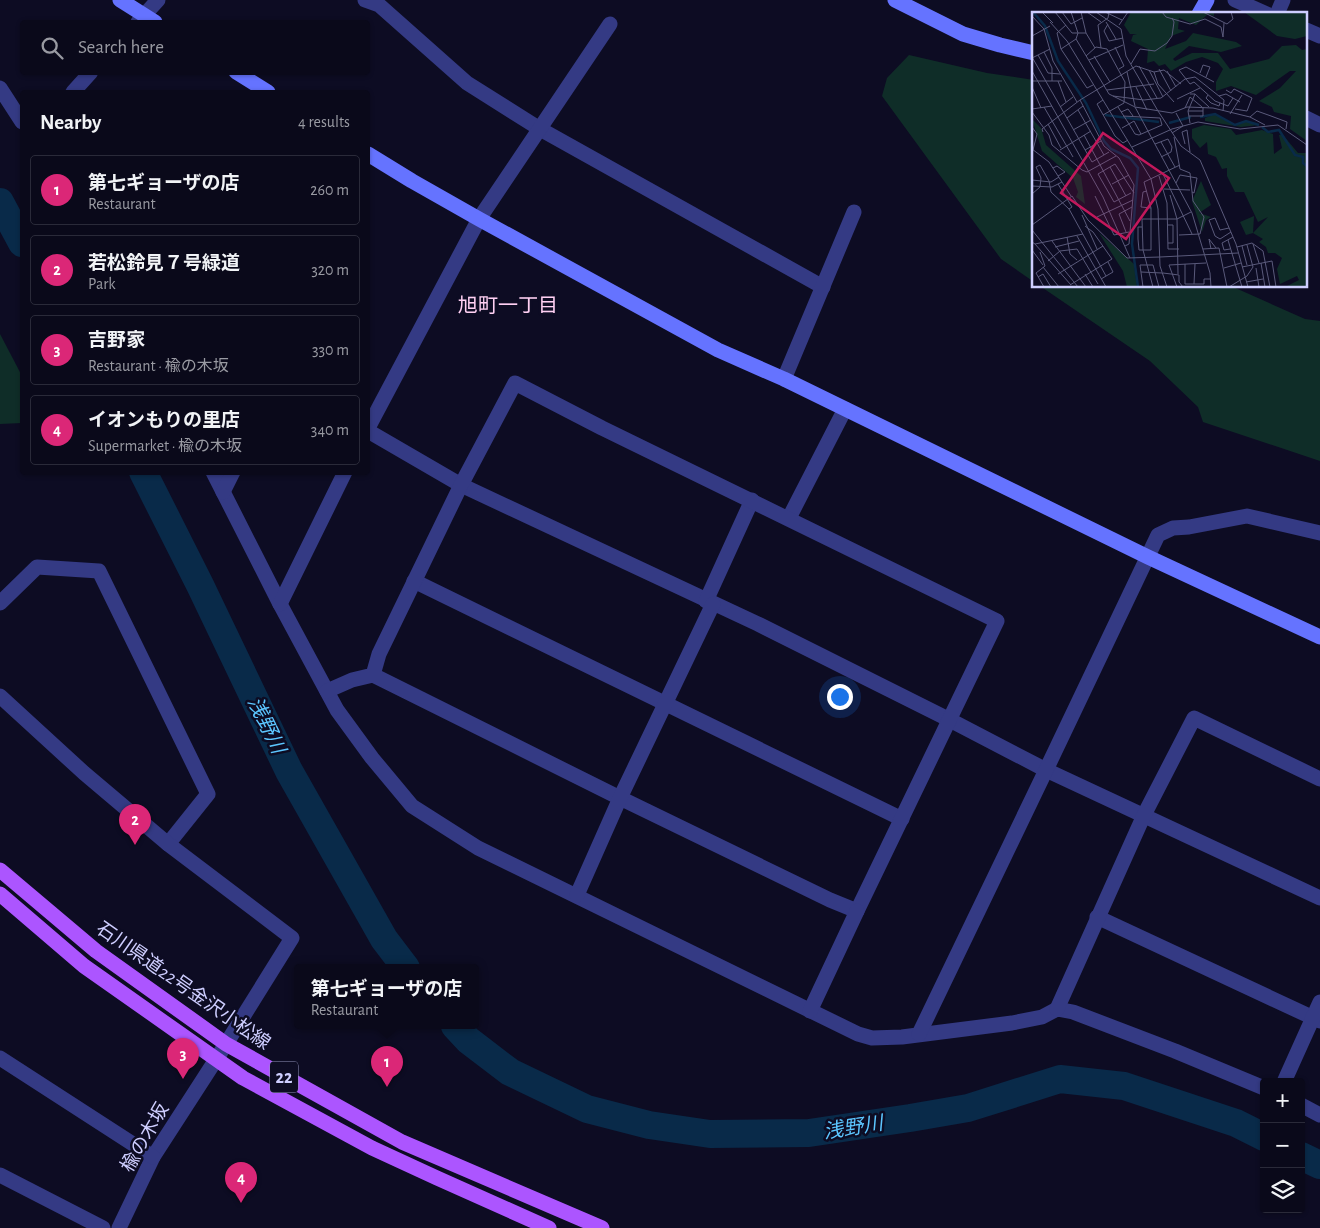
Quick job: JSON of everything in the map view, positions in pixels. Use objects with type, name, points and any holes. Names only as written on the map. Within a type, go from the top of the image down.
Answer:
[{"type":"main road","name":"石川県道22号金沢小松線","points":[[0,870],[96,950],[226,1044],[402,1142],[602,1228]]},
{"type":"main road","name":"22","points":[[0,894],[84,966],[243,1078],[372,1148],[549,1228]]},
{"type":"street","points":[[120,0],[146,20],[158,0]]},
{"type":"street","points":[[365,0],[379,5],[467,83],[540,129],[823,286]]},
{"type":"street","points":[[895,0],[962,34],[1032,53]]},
{"type":"street","points":[[1200,12],[1207,0]]},
{"type":"street","points":[[1235,0],[1262,12]]},
{"type":"street","points":[[1278,12],[1283,0]]},
{"type":"street","points":[[370,426],[479,219],[610,24]]},
{"type":"street","points":[[1308,31],[1320,36]]},
{"type":"street","points":[[74,90],[88,75]]},
{"type":"street","points":[[241,75],[265,90]]},
{"type":"street","points":[[0,88],[20,119]]},
{"type":"street","points":[[1308,119],[1320,125]]},
{"type":"street","points":[[370,155],[412,182],[718,350],[784,379],[1148,557],[1320,637]]},
{"type":"street","points":[[784,379],[854,212]]},
{"type":"street","points":[[373,675],[379,654],[414,581],[461,485],[515,383],[602,428],[997,621],[948,719],[810,1011]]},
{"type":"street","points":[[789,518],[846,409]]},
{"type":"street","points":[[370,431],[461,485],[767,629],[1046,770],[1320,898]]},
{"type":"street","points":[[214,475],[280,604],[337,710],[372,758],[412,806],[478,848],[810,1011],[858,1034],[872,1038],[1012,1023],[1042,1017],[1057,1009],[1144,815],[1194,718],[1320,779]]},
{"type":"street","points":[[223,492],[232,475]]},
{"type":"street","points":[[280,604],[344,475]]},
{"type":"street","points":[[577,895],[620,798],[665,704],[752,500]]},
{"type":"street","points":[[919,1034],[1158,535],[1173,528],[1189,527],[1247,516],[1320,533]]},
{"type":"street","points":[[0,603],[37,568],[99,571],[208,794],[168,844],[1,700]]},
{"type":"street","points":[[414,581],[902,819]]},
{"type":"street","points":[[327,691],[352,680],[373,675],[620,798],[830,900],[857,911]]},
{"type":"street","name":"楡の木坂","points":[[119,1228],[153,1156],[216,1060],[292,938],[168,844]]},
{"type":"street","points":[[1097,918],[1316,1019]]},
{"type":"street","points":[[1286,1078],[1316,1019],[1320,1002]]},
{"type":"street","points":[[1057,1009],[1073,1012],[1260,1086]]},
{"type":"street","points":[[0,1058],[153,1156]]},
{"type":"street","points":[[1305,1107],[1320,1115]]},
{"type":"street","points":[[0,1175],[103,1228]]},
{"type":"green space","points":[[909,55],[987,73],[1032,80],[1032,281],[1001,259],[882,96],[887,78]]},
{"type":"green space","points":[[1043,288],[1235,288],[1305,319],[1320,321],[1320,461],[1203,422],[1198,407],[1150,361]]},
{"type":"green space","points":[[0,334],[20,372],[20,423],[0,424]]},
{"type":"waterway","name":"浅野川","points":[[0,202],[20,239]]},
{"type":"waterway","name":"浅野川","points":[[145,475],[200,585],[289,771],[384,939],[403,964]]},
{"type":"waterway","name":"浅野川","points":[[458,1029],[468,1040],[510,1072],[587,1109],[649,1125],[710,1134],[809,1133],[910,1118],[968,1108],[1060,1079],[1124,1086],[1236,1123],[1260,1135]]},
{"type":"waterway","name":"浅野川","points":[[1305,1158],[1320,1165]]},
{"type":"place","name":"若松鈴見７号緑道","points":[[135,845]]},
{"type":"place","name":"吉野家","points":[[183,1079]]},
{"type":"place","name":"第七ギョーザの店","points":[[387,1087]]},
{"type":"place","name":"イオンもりの里店","points":[[241,1203]]},
{"type":"district","name":"旭町一丁目","points":[[508,305]]}]
